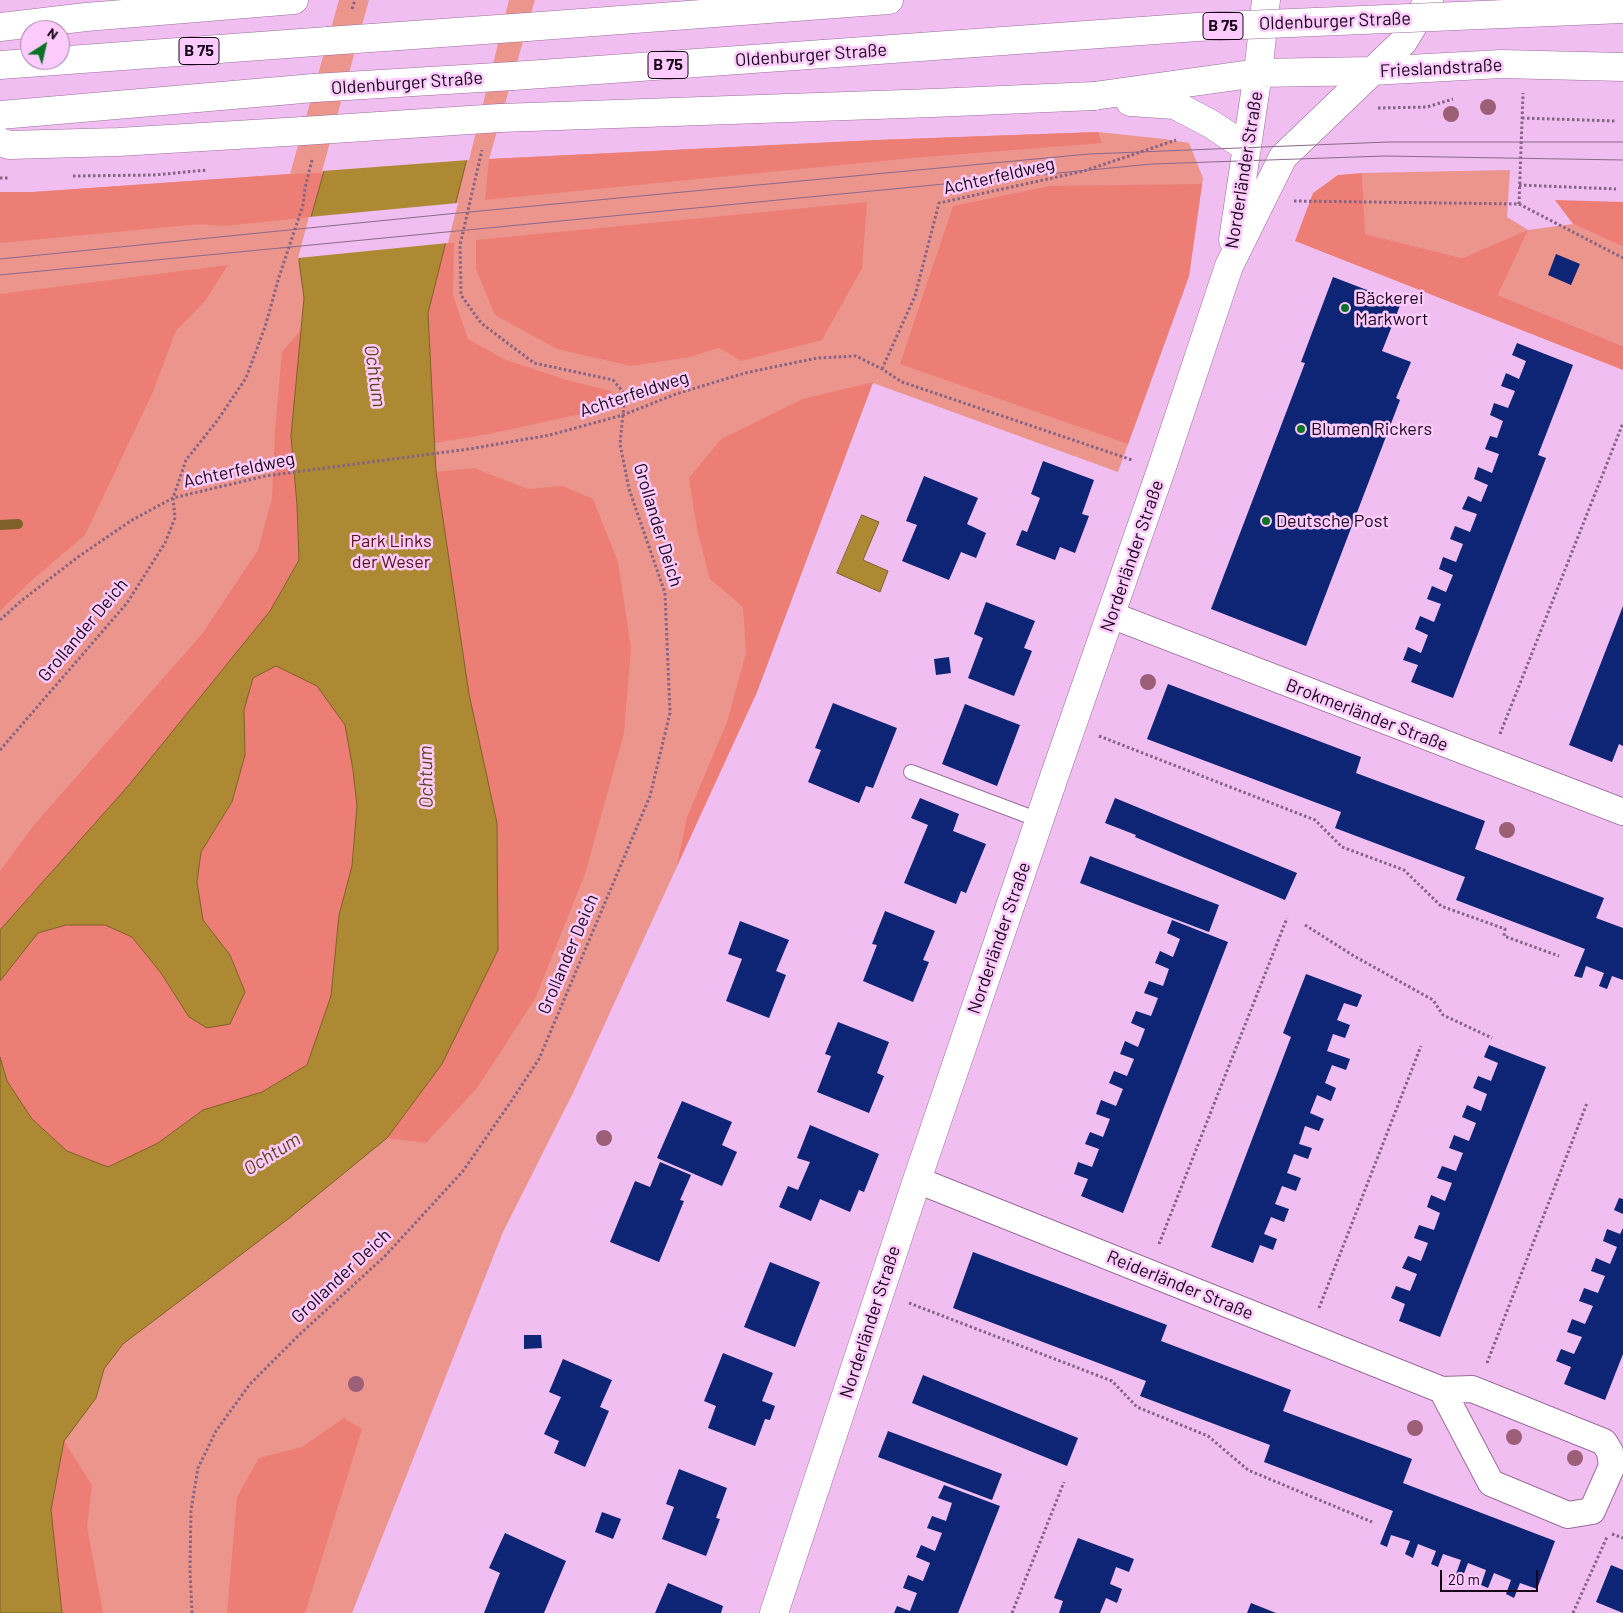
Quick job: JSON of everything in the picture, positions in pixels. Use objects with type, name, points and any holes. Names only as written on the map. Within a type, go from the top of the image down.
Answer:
[{"type":"main road","points":[[0,27],[86,17],[294,0]]},
{"type":"main road","name":"B 75","points":[[0,65],[889,0]]},
{"type":"main road","name":"Norderländer Straße","points":[[1230,266],[1258,73],[1266,0]]},
{"type":"main road","name":"Norderländer Straße","points":[[774,1613],[917,1180],[1230,266],[1283,157],[1403,42],[1429,0]]},
{"type":"main road","name":"Oldenburger Straße","points":[[0,115],[314,88],[513,76],[1197,27],[1623,9]]},
{"type":"main road","name":"Frieslandstraße","points":[[1094,96],[1258,73],[1372,71],[1501,64],[1623,67]]},
{"type":"main road","points":[[0,142],[9,146],[303,131],[500,118],[1094,96],[1137,103],[1176,105],[1211,124],[1247,148]]},
{"type":"street","name":"Brokmerländer Straße","points":[[1111,615],[1623,812]]},
{"type":"street","name":"Reiderländer Straße","points":[[917,1180],[1442,1390],[1476,1390],[1604,1442],[1610,1452],[1612,1466],[1592,1511],[1568,1515],[1491,1482],[1442,1390]]},
{"type":"lane","points":[[911,772],[1039,820]]},
{"type":"path","points":[[1519,204],[1523,88]]},
{"type":"path","name":"Frieslandstraße","points":[[1332,110],[1427,107],[1449,100]]},
{"type":"path","points":[[1522,118],[1615,122]]},
{"type":"path","name":"Achterfeldweg","points":[[0,620],[78,557],[132,520],[173,498],[265,476],[469,449],[550,435],[623,415],[676,394],[736,376],[817,358],[856,356],[882,369],[915,296],[939,203],[1084,172],[1178,140]]},
{"type":"path","points":[[1519,185],[1616,189]]},
{"type":"path","points":[[1261,200],[1519,204],[1623,258]]},
{"type":"path","name":"Grollander Deich","points":[[0,750],[128,603],[165,544],[175,518],[173,498],[186,460],[217,422],[246,378],[265,328],[279,276]]},
{"type":"path","name":"Grollander Deich","points":[[192,1613],[190,1570],[191,1510],[198,1468],[216,1431],[250,1384],[300,1334],[385,1256],[463,1171],[539,1059],[650,796],[670,713],[666,593],[629,489],[620,444],[625,394],[613,380],[534,362],[481,323],[461,294]]},
{"type":"path","points":[[882,369],[902,382],[1161,470]]},
{"type":"path","points":[[1489,761],[1623,423]]},
{"type":"path","points":[[1072,726],[1315,820],[1342,847],[1404,870],[1441,906],[1505,929],[1504,936],[1559,956]]},
{"type":"path","points":[[1148,1273],[1287,918]]},
{"type":"path","points":[[1305,925],[1354,956],[1433,1000],[1443,1015],[1492,1038]]},
{"type":"path","points":[[1307,1337],[1421,1046]]},
{"type":"path","points":[[1476,1390],[1587,1103]]},
{"type":"path","points":[[880,1292],[1112,1381],[1137,1406],[1208,1436],[1248,1470],[1372,1522]]},
{"type":"path","points":[[1012,1613],[1064,1482]]},
{"type":"path","points":[[1573,1613],[1610,1533]]},
{"type":"green space","name":"Park Links der Weser","points":[[339,0],[535,0],[489,159],[877,140],[1098,132],[1189,143],[1203,178],[1189,276],[1118,472],[873,383],[757,692],[574,1091],[503,1232],[352,1613],[0,1613],[0,192],[33,192],[290,174]]},
{"type":"green space","points":[[1510,170],[1507,217],[1528,230],[1573,224],[1623,247],[1623,346],[1498,295],[1527,231],[1462,258],[1364,234],[1362,173]]},
{"type":"shaded area","points":[[1098,132],[1102,143],[912,158],[485,200],[489,159],[877,140]]},
{"type":"shaded area","points":[[324,173],[311,217],[224,226],[200,224],[0,243],[0,192],[33,192]]},
{"type":"shaded area","points":[[1362,173],[1365,234],[1462,258],[1528,230],[1498,295],[1623,346],[1623,370],[1295,241],[1313,193],[1338,175]]},
{"type":"shaded area","points":[[1202,184],[1189,276],[1128,444],[900,364],[953,206],[1050,186]]},
{"type":"shaded area","points":[[1555,200],[1623,202],[1623,247],[1573,224]]},
{"type":"shaded area","points":[[867,202],[862,268],[822,340],[741,361],[719,348],[690,357],[631,366],[557,349],[495,315],[476,269],[476,240]]},
{"type":"shaded area","points":[[445,243],[454,243],[453,295],[468,339],[506,360],[567,380],[611,391],[613,407],[489,434],[434,443],[428,313]]},
{"type":"shaded area","points":[[228,265],[205,301],[176,331],[152,394],[85,535],[31,581],[0,611],[0,294]]},
{"type":"shaded area","points":[[301,330],[291,436],[297,505],[299,560],[270,611],[129,785],[0,930],[0,871],[34,825],[202,634],[258,550],[272,498],[275,429],[282,352]]},
{"type":"shaded area","points":[[873,382],[757,692],[677,866],[687,817],[727,722],[746,653],[743,607],[710,579],[697,529],[689,478],[721,439],[803,399]]},
{"type":"shaded area","points":[[474,468],[528,489],[562,486],[593,499],[618,562],[631,648],[624,733],[585,874],[535,999],[477,1088],[426,1143],[387,1138],[442,1064],[497,823],[469,694],[436,472]]},
{"type":"shaded area","points":[[276,666],[317,686],[345,725],[353,770],[357,806],[352,866],[339,915],[331,996],[307,1065],[262,1092],[203,1110],[158,1143],[108,1167],[67,1151],[32,1119],[7,1081],[0,1057],[1,978],[38,933],[66,925],[105,925],[132,937],[161,973],[230,955],[203,920],[197,882],[201,852],[233,802],[245,755],[244,710],[253,677]]},
{"type":"shaded area","points":[[344,1418],[362,1429],[305,1613],[227,1613],[237,1497],[259,1458],[302,1447]]},
{"type":"shaded area","points":[[64,1441],[92,1485],[87,1527],[103,1613],[62,1613],[51,1510]]},
{"type":"water","name":"Ochtum","points":[[372,0],[507,0],[428,313],[436,472],[469,694],[497,823],[498,950],[442,1064],[387,1138],[288,1219],[123,1344],[104,1369],[96,1398],[64,1441],[51,1510],[62,1613],[0,1613],[0,1057],[7,1081],[32,1119],[67,1151],[108,1167],[158,1143],[203,1110],[262,1092],[307,1065],[331,996],[339,915],[352,866],[357,806],[353,770],[345,725],[317,686],[276,666],[253,678],[244,710],[245,755],[232,802],[201,852],[197,882],[203,920],[230,955],[245,992],[230,1024],[207,1028],[189,1017],[161,973],[132,937],[105,925],[66,925],[38,933],[0,981],[0,930],[129,785],[270,611],[299,560],[297,505],[291,436],[304,298],[299,261]]},
{"type":"water","points":[[862,515],[879,522],[863,560],[888,571],[880,592],[837,573]]},
{"type":"pier","points":[[369,0],[509,0],[469,160],[322,171]]},
{"type":"pier","points":[[458,203],[448,243],[298,258],[309,217]]},
{"type":"building","points":[[1556,254],[1580,264],[1571,285],[1548,275]]},
{"type":"building","points":[[1333,277],[1401,303],[1382,351],[1411,362],[1396,398],[1400,400],[1306,646],[1211,609],[1305,363],[1301,362]]},
{"type":"building","points":[[1517,343],[1573,365],[1538,455],[1546,458],[1453,698],[1411,682],[1418,665],[1403,660],[1408,647],[1421,653],[1428,635],[1415,629],[1420,616],[1434,622],[1441,604],[1427,599],[1432,586],[1446,592],[1453,575],[1439,569],[1443,557],[1456,562],[1463,544],[1450,539],[1455,526],[1470,532],[1477,514],[1462,509],[1468,496],[1481,502],[1488,485],[1474,479],[1478,467],[1492,473],[1499,454],[1485,449],[1490,436],[1497,438],[1503,421],[1490,415],[1494,403],[1508,408],[1515,391],[1501,386],[1506,373],[1519,379],[1526,361],[1512,355]]},
{"type":"building","points":[[1043,461],[1094,480],[1082,514],[1089,516],[1075,553],[1060,547],[1055,560],[1016,545],[1022,530],[1027,532],[1040,498],[1031,494]]},
{"type":"building","points":[[924,476],[978,498],[967,524],[986,533],[976,558],[961,552],[949,580],[902,561],[917,525],[906,521]]},
{"type":"building","points":[[986,602],[1035,621],[1024,648],[1032,651],[1014,696],[968,678],[983,638],[974,634]]},
{"type":"building","points":[[1623,606],[1623,746],[1619,744],[1612,762],[1569,745]]},
{"type":"building","points":[[949,657],[951,673],[936,675],[934,659]]},
{"type":"building","points":[[1168,684],[1361,757],[1356,773],[1485,821],[1475,849],[1604,898],[1596,918],[1623,928],[1623,980],[1612,976],[1607,989],[1599,986],[1604,973],[1586,966],[1582,978],[1574,976],[1585,949],[1456,900],[1465,877],[1335,828],[1341,812],[1147,739]]},
{"type":"building","points":[[833,703],[897,728],[873,788],[866,786],[859,803],[808,782],[821,750],[815,748]]},
{"type":"building","points":[[965,704],[1020,725],[997,786],[942,764]]},
{"type":"building","points":[[920,798],[959,814],[953,831],[986,844],[966,893],[961,891],[956,904],[904,883],[928,825],[911,818]]},
{"type":"building","points":[[1115,798],[1297,873],[1285,900],[1105,823]]},
{"type":"building","points":[[1090,856],[1219,905],[1209,932],[1080,883]]},
{"type":"building","points":[[885,911],[935,931],[923,960],[929,962],[913,1002],[863,981],[877,945],[872,944]]},
{"type":"building","points":[[1172,920],[1228,942],[1123,1213],[1081,1196],[1088,1179],[1074,1174],[1078,1162],[1092,1167],[1099,1149],[1085,1144],[1090,1132],[1103,1137],[1110,1119],[1096,1114],[1101,1100],[1116,1106],[1123,1089],[1109,1083],[1114,1071],[1127,1076],[1134,1059],[1120,1054],[1125,1041],[1138,1047],[1145,1029],[1131,1023],[1136,1011],[1151,1016],[1158,998],[1144,993],[1149,981],[1163,986],[1169,969],[1155,963],[1160,951],[1173,957],[1180,939],[1167,933]]},
{"type":"building","points":[[740,921],[789,940],[776,971],[786,975],[769,1018],[726,1001],[742,959],[728,954]]},
{"type":"building","points":[[1306,974],[1362,995],[1357,1007],[1344,1003],[1337,1020],[1350,1025],[1345,1038],[1333,1034],[1327,1051],[1350,1059],[1346,1070],[1332,1065],[1325,1083],[1336,1088],[1331,1101],[1317,1095],[1310,1113],[1324,1119],[1319,1131],[1305,1126],[1299,1144],[1312,1148],[1308,1159],[1294,1154],[1287,1173],[1301,1178],[1296,1191],[1282,1186],[1275,1204],[1289,1209],[1284,1222],[1271,1217],[1264,1234],[1277,1239],[1273,1250],[1260,1245],[1253,1263],[1211,1247],[1291,1037],[1283,1033]]},
{"type":"building","points":[[838,1022],[889,1042],[877,1073],[884,1076],[869,1113],[817,1092],[831,1056],[825,1054]]},
{"type":"building","points":[[1489,1045],[1546,1067],[1440,1337],[1399,1321],[1405,1304],[1391,1298],[1396,1286],[1410,1291],[1417,1274],[1402,1268],[1408,1256],[1421,1261],[1428,1243],[1414,1238],[1419,1225],[1434,1230],[1440,1213],[1427,1207],[1431,1195],[1445,1201],[1452,1183],[1437,1178],[1442,1166],[1456,1171],[1463,1153],[1449,1148],[1454,1135],[1469,1141],[1476,1123],[1462,1117],[1467,1105],[1481,1111],[1487,1094],[1473,1088],[1478,1076],[1491,1081],[1498,1063],[1484,1057]]},
{"type":"building","points":[[682,1101],[732,1122],[722,1145],[737,1152],[722,1186],[657,1158]]},
{"type":"building","points":[[810,1125],[879,1154],[864,1192],[859,1190],[850,1212],[820,1199],[811,1221],[779,1207],[788,1186],[798,1190],[810,1162],[797,1158]]},
{"type":"building","points":[[660,1162],[691,1175],[680,1200],[684,1201],[659,1262],[610,1242],[635,1181],[650,1187]]},
{"type":"building","points":[[1619,1198],[1623,1199],[1623,1214],[1614,1210]]},
{"type":"building","points":[[1623,1228],[1623,1354],[1605,1400],[1564,1384],[1571,1367],[1556,1361],[1561,1349],[1574,1354],[1582,1337],[1567,1332],[1572,1319],[1585,1324],[1593,1306],[1579,1301],[1584,1288],[1598,1293],[1605,1276],[1591,1271],[1596,1258],[1610,1264],[1617,1247],[1603,1241],[1607,1229],[1620,1234]]},
{"type":"building","points":[[973,1252],[1167,1325],[1161,1341],[1291,1390],[1283,1411],[1412,1459],[1403,1483],[1555,1541],[1537,1589],[1520,1583],[1514,1598],[1506,1594],[1511,1580],[1494,1573],[1488,1588],[1481,1585],[1486,1570],[1468,1563],[1463,1576],[1456,1574],[1461,1560],[1443,1554],[1438,1567],[1431,1564],[1436,1551],[1418,1544],[1413,1558],[1405,1554],[1410,1541],[1391,1535],[1387,1547],[1380,1544],[1393,1511],[1264,1462],[1270,1445],[1140,1396],[1146,1381],[953,1308]]},
{"type":"building","points":[[770,1262],[820,1282],[795,1347],[744,1327]]},
{"type":"building","points":[[524,1335],[541,1335],[542,1348],[524,1349]]},
{"type":"building","points":[[723,1353],[773,1373],[762,1401],[775,1406],[770,1420],[765,1419],[755,1446],[708,1428],[716,1406],[704,1401]]},
{"type":"building","points":[[563,1359],[612,1380],[600,1407],[609,1411],[585,1467],[554,1453],[559,1441],[544,1434],[561,1397],[549,1392]]},
{"type":"building","points":[[923,1375],[1078,1438],[1067,1466],[912,1403]]},
{"type":"building","points":[[888,1431],[1002,1474],[992,1500],[878,1457]]},
{"type":"building","points":[[679,1469],[727,1488],[716,1518],[720,1519],[706,1556],[662,1539],[674,1507],[666,1504]]},
{"type":"building","points":[[944,1485],[1000,1506],[958,1613],[894,1613],[897,1606],[910,1611],[917,1593],[903,1588],[908,1575],[923,1581],[930,1563],[916,1557],[921,1545],[935,1551],[942,1533],[927,1528],[932,1516],[946,1521],[952,1503],[938,1498]]},
{"type":"building","points":[[602,1512],[621,1519],[613,1539],[595,1532]]},
{"type":"building","points":[[505,1533],[566,1561],[544,1613],[484,1613],[500,1573],[489,1568]]},
{"type":"building","points":[[1078,1538],[1134,1559],[1129,1572],[1116,1567],[1110,1584],[1122,1589],[1117,1603],[1106,1598],[1100,1613],[1059,1613],[1063,1601],[1054,1598]]},
{"type":"building","points":[[1611,1565],[1623,1570],[1623,1613],[1596,1602]]},
{"type":"building","points":[[668,1583],[723,1606],[721,1613],[655,1613]]},
{"type":"building","points":[[1251,1603],[1276,1613],[1247,1613]]},
{"type":"waterway","points":[[0,525],[18,524]]},
{"type":"tram line","points":[[0,259],[448,214],[1089,154],[1388,142],[1623,142]]},
{"type":"tram line","points":[[0,275],[1152,164],[1385,156],[1623,160]]},
{"type":"place","name":"Bäckerei Markwort","points":[[1345,308]]},
{"type":"place","name":"Blumen Rickers","points":[[1301,429]]},
{"type":"place","name":"Deutsche Post","points":[[1266,521]]}]
